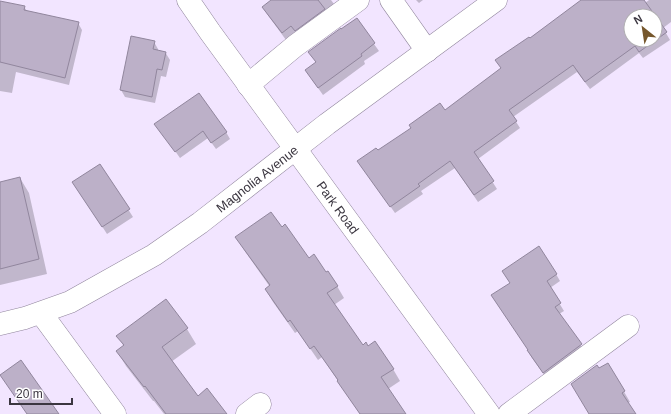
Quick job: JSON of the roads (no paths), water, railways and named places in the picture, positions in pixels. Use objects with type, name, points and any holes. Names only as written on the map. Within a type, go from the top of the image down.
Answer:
[{"type":"street","name":"Park Road","points":[[188,0],[489,414]]},
{"type":"street","points":[[244,78],[336,0]]},
{"type":"street","points":[[244,78],[295,46],[358,0]]},
{"type":"street","points":[[391,0],[427,51]]},
{"type":"street","name":"Magnolia Avenue","points":[[0,324],[41,313],[70,302],[154,255],[200,223],[327,124],[496,0]]},
{"type":"street","points":[[41,313],[115,414]]},
{"type":"street","points":[[509,414],[628,326]]}]
